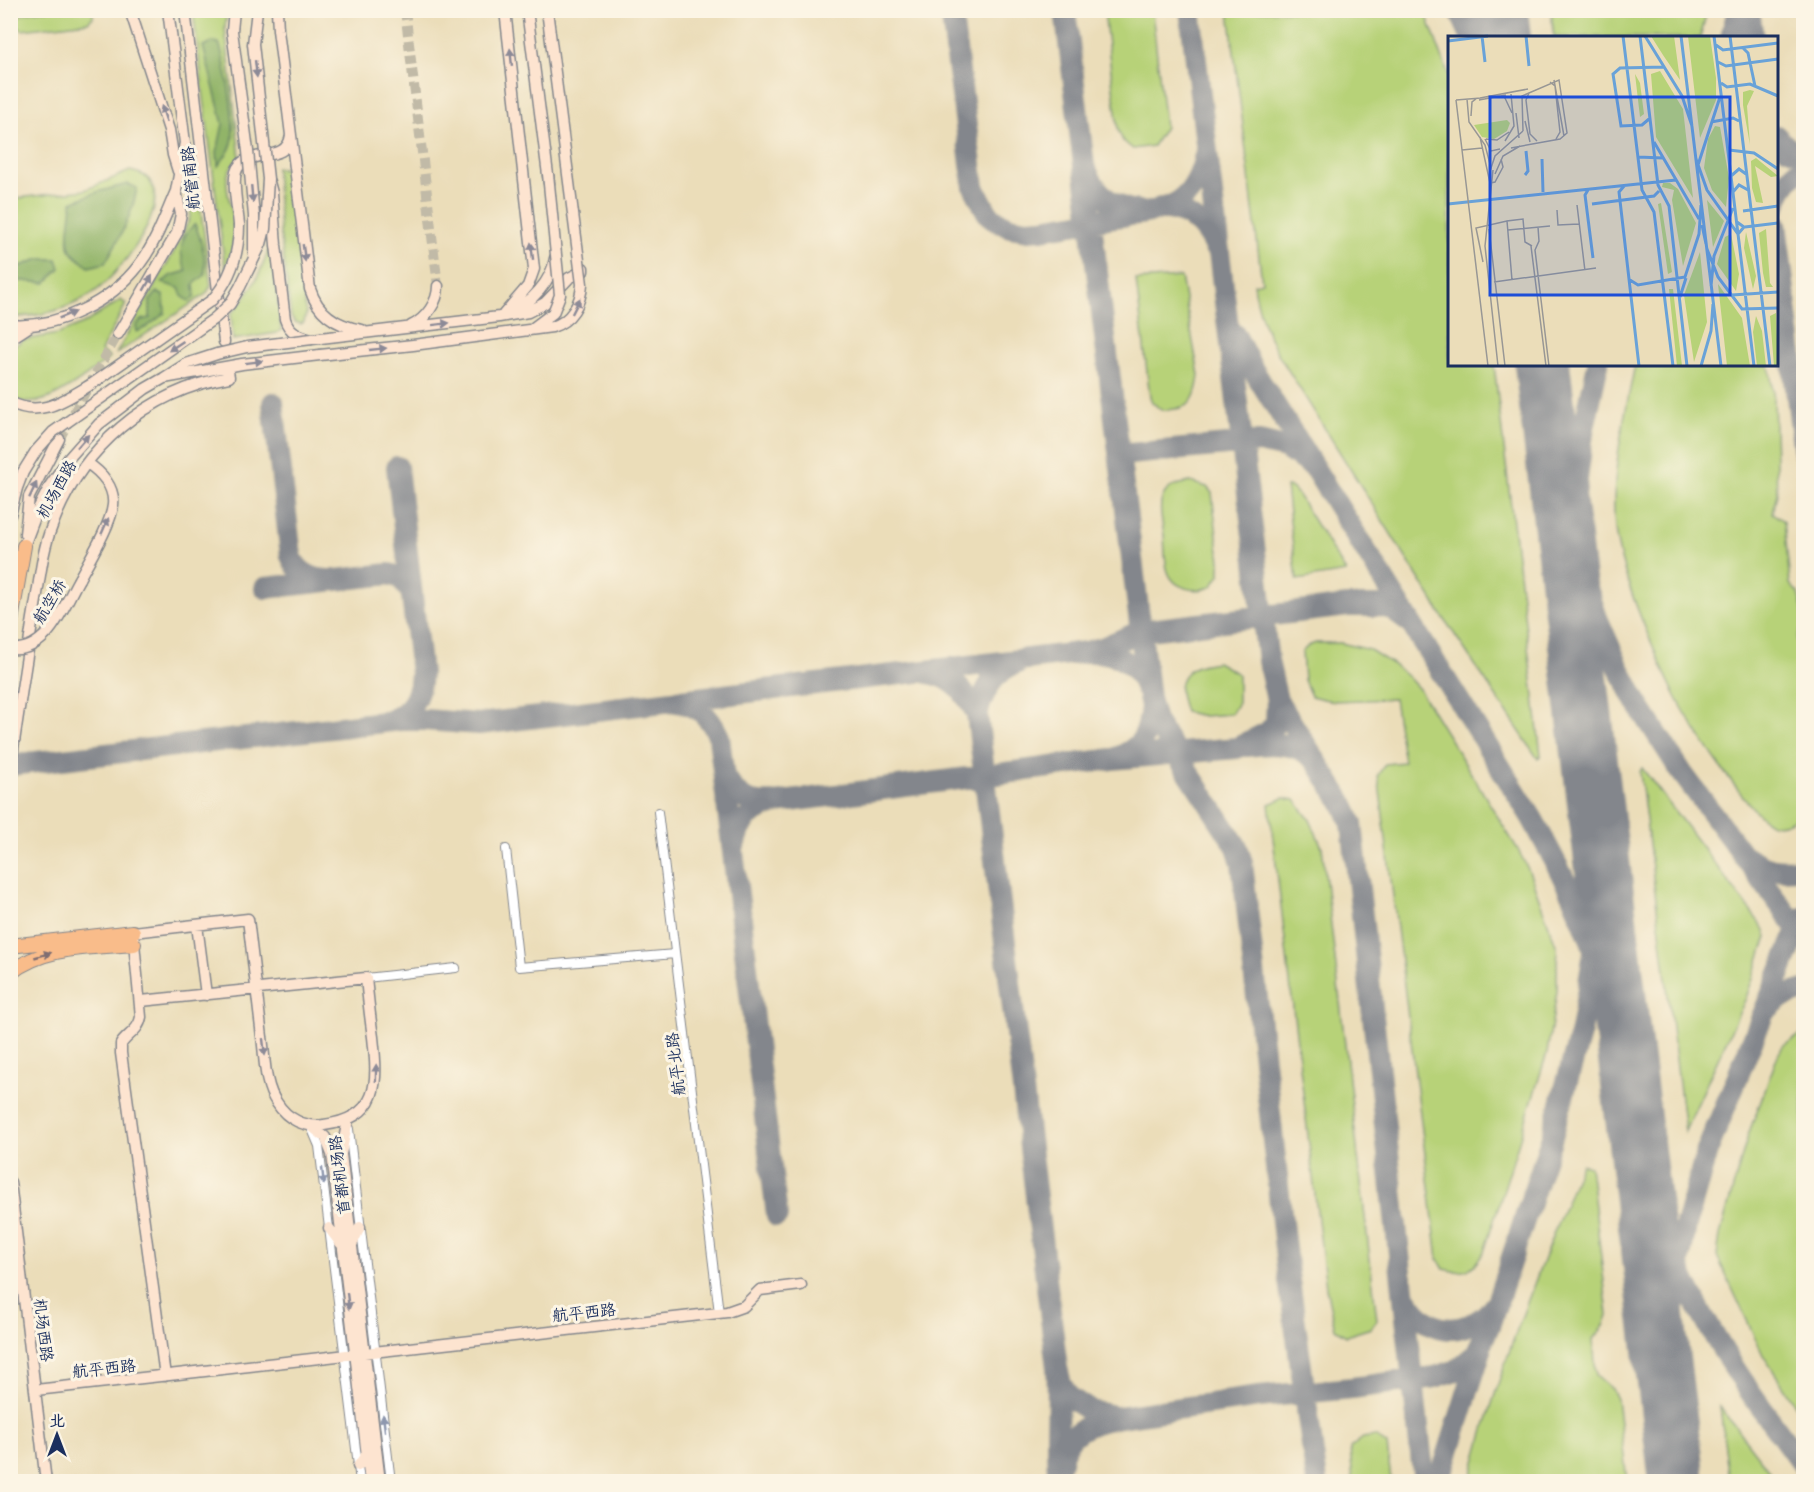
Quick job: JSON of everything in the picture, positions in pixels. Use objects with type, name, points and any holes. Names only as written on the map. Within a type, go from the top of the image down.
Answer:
[{"type":"highway","points":[[10,626],[24,546]]},
{"type":"highway","points":[[10,946],[133,938]]},
{"type":"highway","points":[[10,973],[37,957],[78,943]]},
{"type":"street","points":[[130,10],[169,130],[172,155],[178,171]]},
{"type":"street","points":[[118,334],[179,228],[181,214],[176,191],[184,143],[168,10]]},
{"type":"street","name":"航管南路","points":[[185,10],[224,342]]},
{"type":"street","points":[[234,10],[232,31],[252,193],[254,256]]},
{"type":"street","points":[[257,10],[253,44],[285,319],[289,328],[312,339]]},
{"type":"street","points":[[278,10],[278,36],[308,281],[314,302],[325,315],[340,325],[383,331]]},
{"type":"street","points":[[499,317],[528,286],[534,269],[505,10]]},
{"type":"street","points":[[499,317],[514,312],[544,286],[550,278],[555,259],[548,177],[528,10]]},
{"type":"street","points":[[527,331],[553,313],[560,295],[551,195],[528,10]]},
{"type":"street","points":[[24,546],[38,509],[51,484],[79,445],[109,415],[186,364],[247,347],[499,317],[534,310],[552,297],[569,278],[584,270],[549,10]]},
{"type":"street","points":[[158,381],[242,364],[527,331],[554,327],[564,322],[576,308],[581,288],[549,10]]},
{"type":"street","points":[[10,402],[29,409],[45,409],[56,405],[92,384],[205,306],[218,293],[235,258],[239,243],[235,178],[237,168],[247,159],[274,155],[288,146],[291,132]]},
{"type":"street","points":[[274,155],[288,159],[296,174]]},
{"type":"street","points":[[10,515],[18,483],[41,445],[61,426],[220,314],[238,292],[264,236],[268,179]]},
{"type":"street","points":[[10,325],[30,326],[54,321],[83,309],[123,282],[147,254],[176,191]]},
{"type":"street","points":[[405,329],[424,317],[436,297],[438,286]]},
{"type":"street","points":[[10,339],[30,326]]},
{"type":"street","name":"机场西路","points":[[10,769],[48,538],[62,503],[87,463],[111,434],[160,400],[194,385],[228,374]]},
{"type":"street","points":[[24,546],[29,497],[59,439]]},
{"type":"street","name":"航空桥","points":[[10,650],[26,649],[44,639],[104,530],[113,505],[109,486],[99,472],[87,463]]},
{"type":"street","name":"航平北路","points":[[658,812],[718,1312]]},
{"type":"street","points":[[506,849],[519,967],[675,954]]},
{"type":"street","points":[[165,1376],[121,1053],[122,1044],[140,1023],[141,1001],[133,938],[197,925],[248,919],[270,1089],[276,1103],[287,1115],[311,1126],[337,1124],[348,1120],[364,1108],[370,1099],[376,1082],[376,1064],[366,978]]},
{"type":"street","points":[[197,925],[206,994]]},
{"type":"street","points":[[141,1001],[456,968]]},
{"type":"street","name":"首都机场路","points":[[348,1120],[360,1227],[358,1466],[360,1482]]},
{"type":"street","name":"首都机场路","points":[[347,1245],[341,1154],[348,1120]]},
{"type":"street","name":"首都机场路","points":[[311,1126],[319,1146],[329,1228],[391,1482]]},
{"type":"street","name":"首都机场路","points":[[311,1126],[325,1137],[332,1154],[347,1245],[360,1353],[371,1452],[370,1482]]},
{"type":"street","name":"机场西路","points":[[10,1182],[46,1482]]},
{"type":"street","points":[[329,1228],[347,1245],[360,1227]]},
{"type":"street","name":"航平西路","points":[[36,1390],[718,1312],[744,1306],[760,1290],[801,1285]]},
{"type":"street","points":[[358,1466],[371,1452],[388,1463]]},
{"type":"street","name":"首都机场路","points":[[371,1452],[380,1482]]},
{"type":"green space","points":[[1551,10],[1707,11],[1701,36],[1554,36]]},
{"type":"green space","points":[[33,11],[93,11],[93,17],[88,22],[22,30],[17,26],[17,17]]},
{"type":"green space","points":[[193,11],[227,11],[225,28],[240,158],[232,165],[228,174],[228,193],[235,232],[225,268]]},
{"type":"green space","points":[[1104,11],[1152,11],[1165,127],[1153,146],[1133,149],[1123,141],[1118,130]]},
{"type":"green space","points":[[1229,11],[1425,11],[1448,73],[1448,366],[1494,366],[1541,755],[1538,759],[1443,617],[1278,354],[1257,303],[1254,284],[1262,282]]},
{"type":"green space","points":[[213,42],[219,43],[222,52],[233,126],[230,149],[218,166],[217,152],[223,124],[203,46]]},
{"type":"green space","points":[[276,168],[288,172],[306,314],[301,324],[295,322],[291,317],[280,231]]},
{"type":"green space","points":[[130,171],[148,179],[155,198],[146,229],[125,261],[100,287],[71,305],[52,312],[11,317],[10,199],[85,190]]},
{"type":"green space","points":[[197,182],[211,286],[206,294],[116,354],[175,250],[189,220]]},
{"type":"green space","points":[[128,184],[137,188],[132,209],[124,227],[105,263],[89,267],[69,247],[72,202],[97,192]]},
{"type":"green space","points":[[195,224],[203,249],[205,275],[194,284],[195,297],[189,301],[182,296],[179,288],[162,283],[170,276],[187,271],[181,252],[183,240]]},
{"type":"green space","points":[[271,240],[281,330],[277,333],[233,340],[231,314],[256,280]]},
{"type":"green space","points":[[39,259],[57,259],[60,268],[46,283],[11,280],[11,263],[21,266]]},
{"type":"green space","points":[[1181,277],[1199,375],[1198,384],[1190,403],[1171,410],[1161,410],[1150,397],[1136,280]]},
{"type":"green space","points":[[157,292],[164,296],[165,313],[137,332],[136,326],[141,320],[150,318],[150,301]]},
{"type":"green space","points":[[121,300],[126,304],[101,351],[110,358],[76,383],[48,398],[35,402],[22,402],[11,396],[11,348],[23,340],[58,334],[83,324]]},
{"type":"green space","points":[[1635,366],[1769,366],[1774,399],[1777,494],[1772,513],[1784,521],[1790,584],[1798,593],[1803,611],[1802,627],[1797,639],[1803,706],[1797,715],[1803,726],[1803,810],[1794,820],[1786,824],[1772,824],[1763,818],[1722,769],[1679,702],[1641,618],[1626,577],[1616,536],[1614,516],[1616,473]]},
{"type":"green space","points":[[1190,482],[1207,487],[1212,493],[1220,561],[1220,575],[1212,586],[1200,590],[1193,590],[1175,582],[1168,572],[1165,558],[1161,502],[1167,490]]},
{"type":"green space","points":[[1286,487],[1296,492],[1346,572],[1297,580]]},
{"type":"green space","points":[[1316,643],[1341,643],[1370,650],[1394,665],[1419,689],[1517,848],[1529,871],[1557,948],[1557,991],[1547,1053],[1484,1252],[1476,1264],[1463,1271],[1444,1269],[1438,1259],[1378,775],[1385,764],[1404,762],[1394,699],[1332,701],[1311,696],[1304,680],[1302,652],[1308,646]]},
{"type":"green space","points":[[1217,662],[1238,674],[1238,703],[1231,714],[1204,716],[1185,712],[1180,691],[1184,676],[1193,668]]},
{"type":"green space","points":[[1642,768],[1765,930],[1767,937],[1746,998],[1685,1131],[1640,772]]},
{"type":"green space","points":[[1284,798],[1295,800],[1310,820],[1322,847],[1377,1320],[1371,1328],[1346,1336],[1335,1329],[1326,1288],[1269,804]]},
{"type":"green space","points":[[1803,1033],[1803,1417],[1763,1355],[1717,1256],[1720,1235],[1748,1135],[1778,1055],[1783,1046]]},
{"type":"green space","points":[[1581,1164],[1590,1166],[1608,1315],[1604,1326],[1593,1339],[1596,1375],[1612,1389],[1617,1399],[1627,1481],[1470,1481],[1506,1361]]},
{"type":"green space","points":[[1720,1407],[1777,1481],[1729,1481]]},
{"type":"green space","points":[[1375,1436],[1387,1445],[1391,1481],[1353,1481],[1350,1448],[1363,1438]]},
{"type":"taxiway","points":[[951,10],[974,187],[988,214],[997,221],[1010,227],[1027,230],[1042,229],[1163,209],[1178,202],[1192,188],[1202,168],[1205,155]]},
{"type":"taxiway","points":[[1065,10],[1149,698],[1155,721],[1237,847],[1242,863],[1287,1266],[1317,1482]]},
{"type":"taxiway","points":[[1190,10],[1268,661],[1277,700],[1344,805],[1352,824],[1424,1482]]},
{"type":"taxiway","points":[[1459,10],[1471,36]]},
{"type":"taxiway","points":[[1732,36],[1738,10]]},
{"type":"taxiway","points":[[1749,10],[1753,36]]},
{"type":"taxiway","points":[[1778,138],[1788,148],[1804,154]]},
{"type":"taxiway","points":[[1778,200],[1786,184],[1804,166]]},
{"type":"taxiway","points":[[1087,172],[1096,187],[1108,199],[1122,207],[1139,211]]},
{"type":"taxiway","points":[[1160,208],[1170,209],[1194,219],[1206,231],[1215,248]]},
{"type":"taxiway","points":[[1778,240],[1804,454]]},
{"type":"taxiway","points":[[1235,335],[1252,368],[1532,818],[1555,862],[1577,907],[1597,958],[1614,1021],[1632,1106]]},
{"type":"taxiway","points":[[1572,519],[1583,432],[1598,366]]},
{"type":"taxiway","points":[[273,403],[291,556],[305,574],[328,580]]},
{"type":"taxiway","points":[[1119,455],[1259,442],[1285,448],[1309,464]]},
{"type":"taxiway","points":[[389,721],[404,713],[413,703],[419,689],[421,673],[397,467]]},
{"type":"taxiway","points":[[1555,469],[1572,544],[1597,618],[1637,703],[1682,773],[1804,937]]},
{"type":"taxiway","points":[[265,588],[389,574],[401,578],[411,592]]},
{"type":"taxiway","points":[[10,765],[401,720],[479,724],[1086,652],[1102,648],[1141,631],[1348,606],[1380,606],[1391,609],[1409,622]]},
{"type":"taxiway","points":[[1091,652],[1109,654],[1125,661],[1137,673],[1146,689]]},
{"type":"taxiway","points":[[1018,663],[996,676],[986,690],[977,714],[1057,1368],[1059,1482]]},
{"type":"taxiway","points":[[928,673],[945,678],[958,687],[977,714]]},
{"type":"taxiway","points":[[775,803],[1112,759],[1237,748],[1268,732],[1276,723],[1277,700]]},
{"type":"taxiway","points":[[676,702],[691,705],[703,713],[719,737],[777,1216]]},
{"type":"taxiway","points":[[1116,758],[1138,745],[1146,732],[1151,707]]},
{"type":"taxiway","points":[[1247,746],[1265,744],[1292,746],[1315,760]]},
{"type":"taxiway","points":[[724,776],[734,790],[745,799],[758,803],[775,803],[747,818],[734,846]]},
{"type":"taxiway","points":[[1057,1368],[1061,1384],[1069,1397],[1090,1411],[1119,1417],[1259,1397],[1435,1377],[1457,1370],[1476,1354],[1489,1326],[1551,1140],[1581,1031],[1594,952],[1596,811]]},
{"type":"taxiway","points":[[1745,856],[1773,869],[1804,868]]},
{"type":"taxiway","points":[[1671,1427],[1674,1290],[1686,1225],[1707,1151],[1803,917]]},
{"type":"taxiway","points":[[1764,1012],[1781,997],[1804,990]]},
{"type":"taxiway","points":[[1637,1145],[1678,1265],[1704,1319],[1735,1369],[1804,1466]]},
{"type":"taxiway","points":[[1404,1295],[1423,1319],[1448,1329],[1477,1322],[1494,1305]]},
{"type":"taxiway","points":[[1439,1482],[1481,1350]]},
{"type":"taxiway","points":[[1061,1461],[1068,1443],[1080,1430],[1115,1418]]},
{"type":"runway","points":[[1500,10],[1503,36]]},
{"type":"runway","points":[[1542,366],[1677,1482]]},
{"type":"tunnel","points":[[405,10],[438,286]]},
{"type":"tunnel","points":[[59,439],[118,334]]}]
